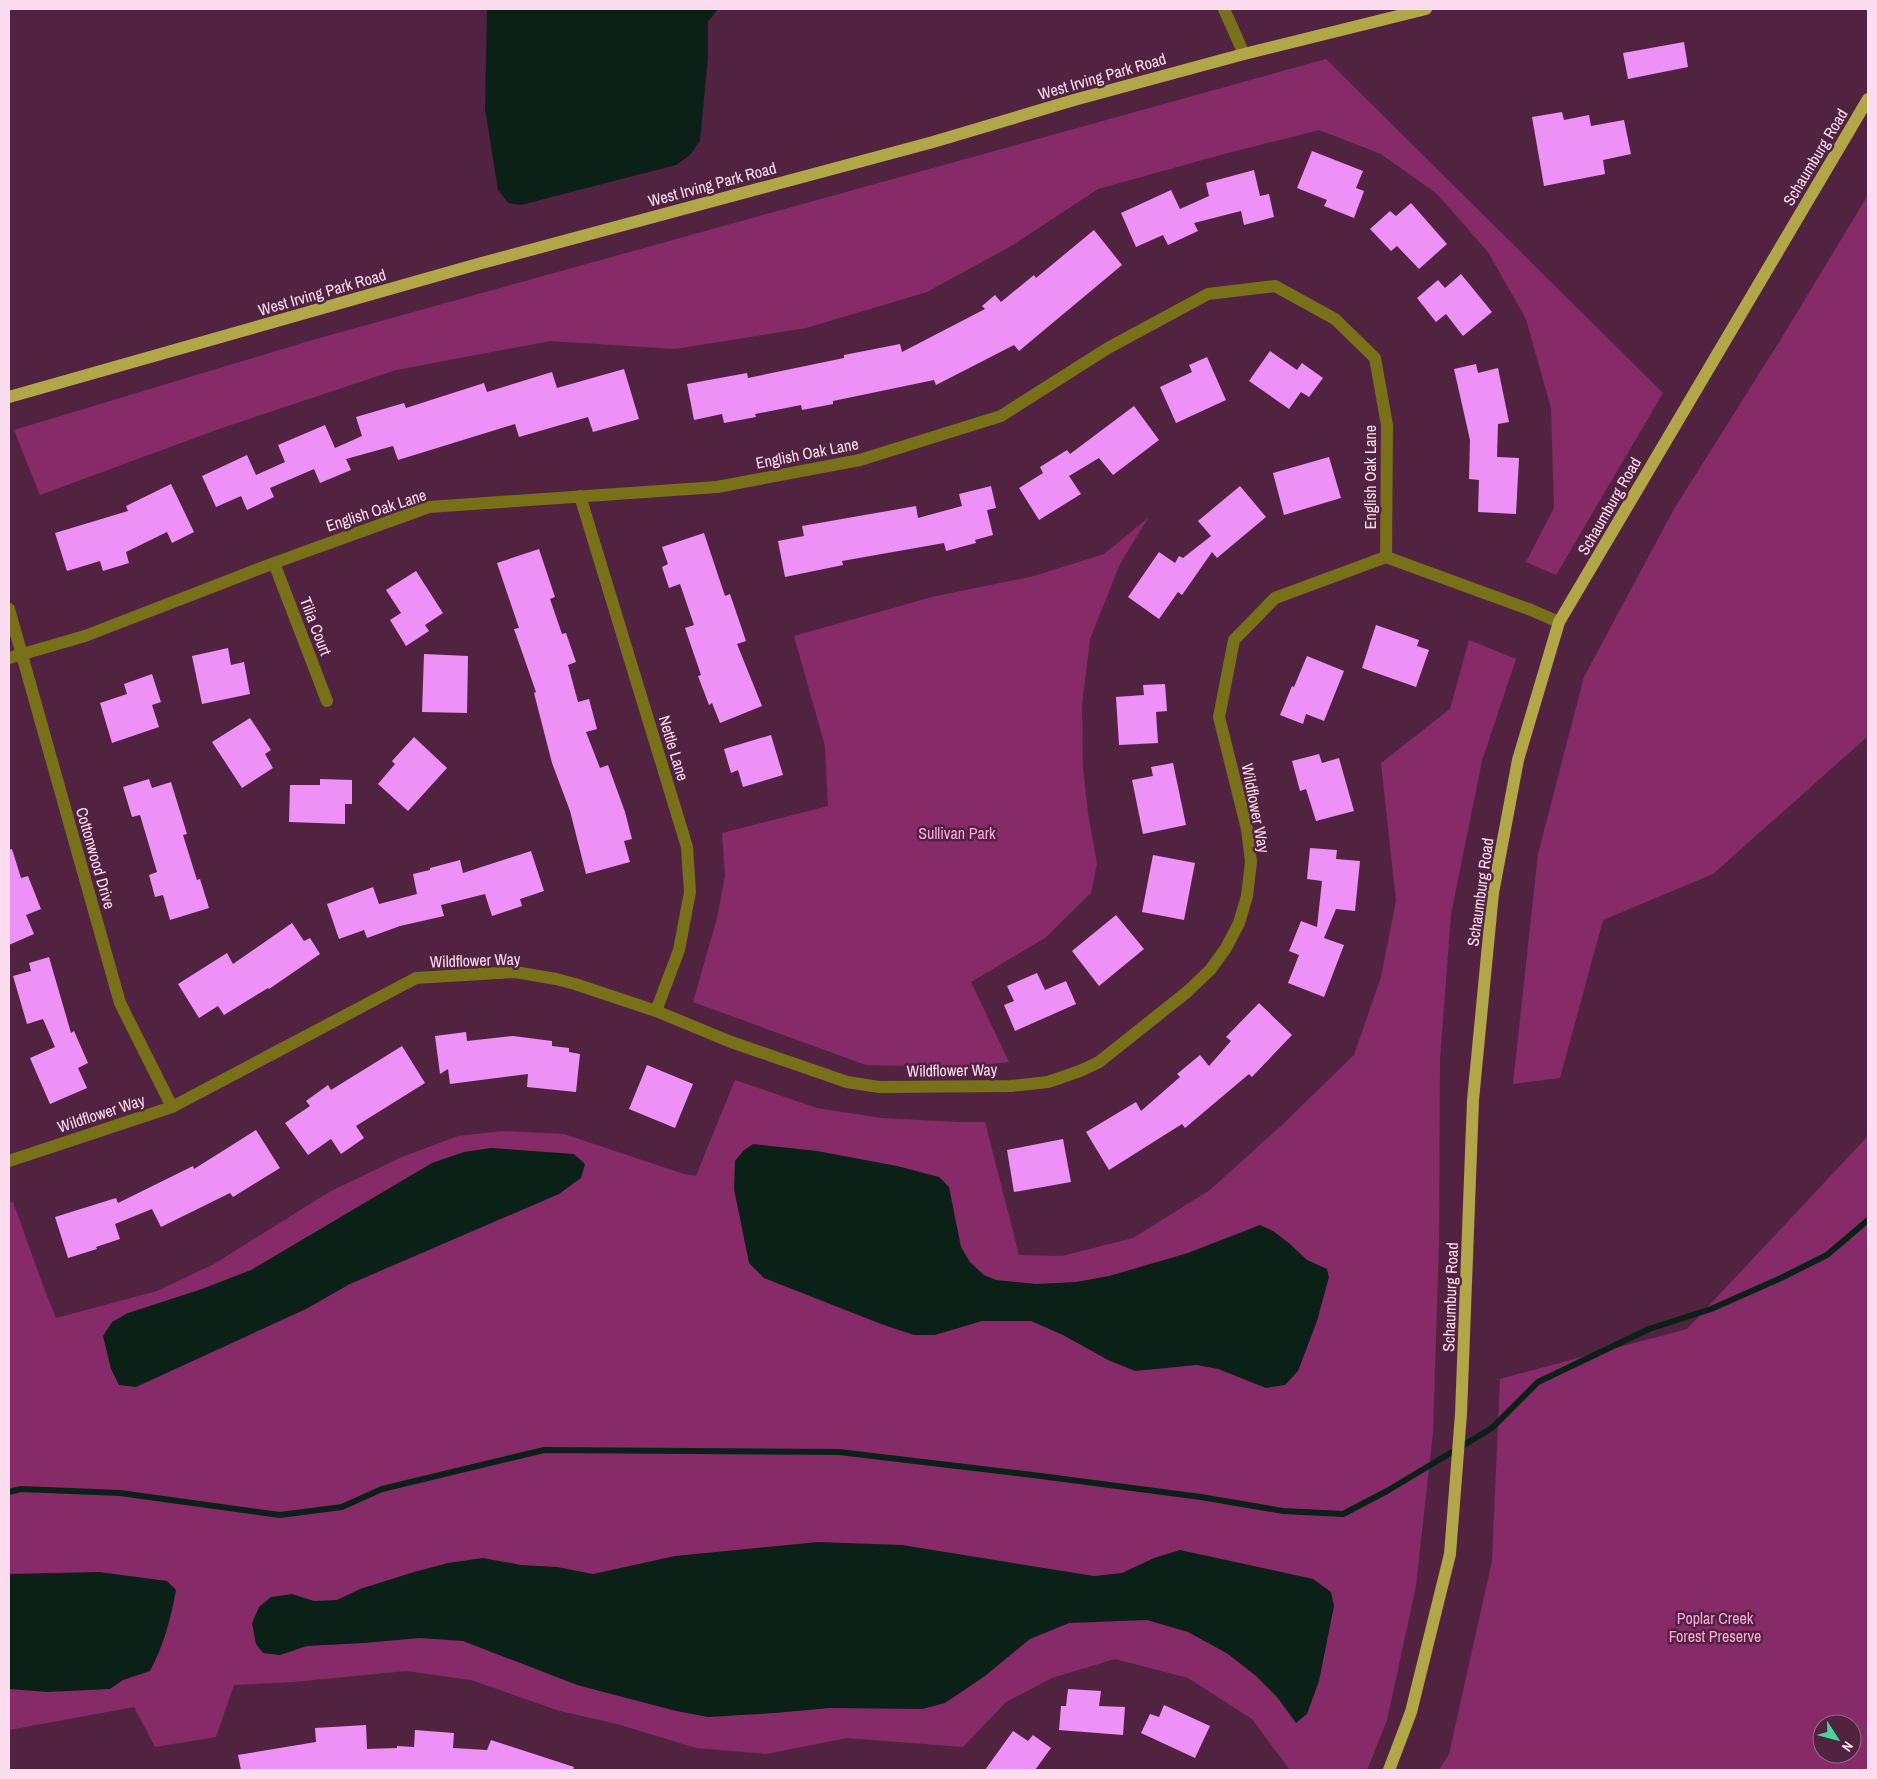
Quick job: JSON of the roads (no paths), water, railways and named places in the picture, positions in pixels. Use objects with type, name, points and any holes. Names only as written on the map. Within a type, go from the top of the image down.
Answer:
[{"type":"main road","name":"West Irving Park Road","points":[[9,397],[478,264],[933,142],[1074,100],[1244,54],[1426,9]]},
{"type":"main road","name":"Schaumburg Road","points":[[1389,1770],[1411,1712],[1450,1554],[1460,1432],[1473,1100],[1493,893],[1518,760],[1559,622],[1868,99]]},
{"type":"street","points":[[1224,9],[1244,54]]},
{"type":"street","name":"English Oak Lane","points":[[15,656],[85,636],[274,563],[429,508],[717,487],[860,460],[1000,416],[1108,348],[1208,294],[1275,286],[1335,319],[1375,358],[1387,425],[1386,557]]},
{"type":"street","name":"Nettle Lane","points":[[580,496],[688,847],[690,892],[679,950],[656,1011]]},
{"type":"street","points":[[1386,557],[1559,622]]},
{"type":"street","name":"Wildflower Way","points":[[9,1161],[172,1107],[416,978],[516,972],[575,984],[656,1011],[731,1042],[847,1082],[879,1087],[1011,1086],[1048,1082],[1080,1071],[1099,1062],[1187,992],[1205,975],[1226,948],[1239,924],[1247,896],[1251,862],[1247,829],[1219,717],[1234,640],[1275,598],[1386,557]]},
{"type":"street","name":"Tilia Court","points":[[274,563],[327,701]]},
{"type":"street","name":"Cottonwood Drive","points":[[9,609],[15,656],[120,1003],[172,1107]]},
{"type":"waterway","points":[[9,1492],[21,1489],[120,1493],[280,1515],[342,1507],[382,1489],[544,1450],[839,1452],[1201,1497],[1283,1511],[1343,1514],[1387,1491],[1492,1428],[1538,1382],[1649,1329],[1711,1309],[1781,1278],[1827,1255],[1868,1220]]},
{"type":"park label","name":"Sullivan Park","points":[[957,833]]},
{"type":"park label","name":"Poplar Creek Forest Preserve","points":[[1715,1627]]}]
